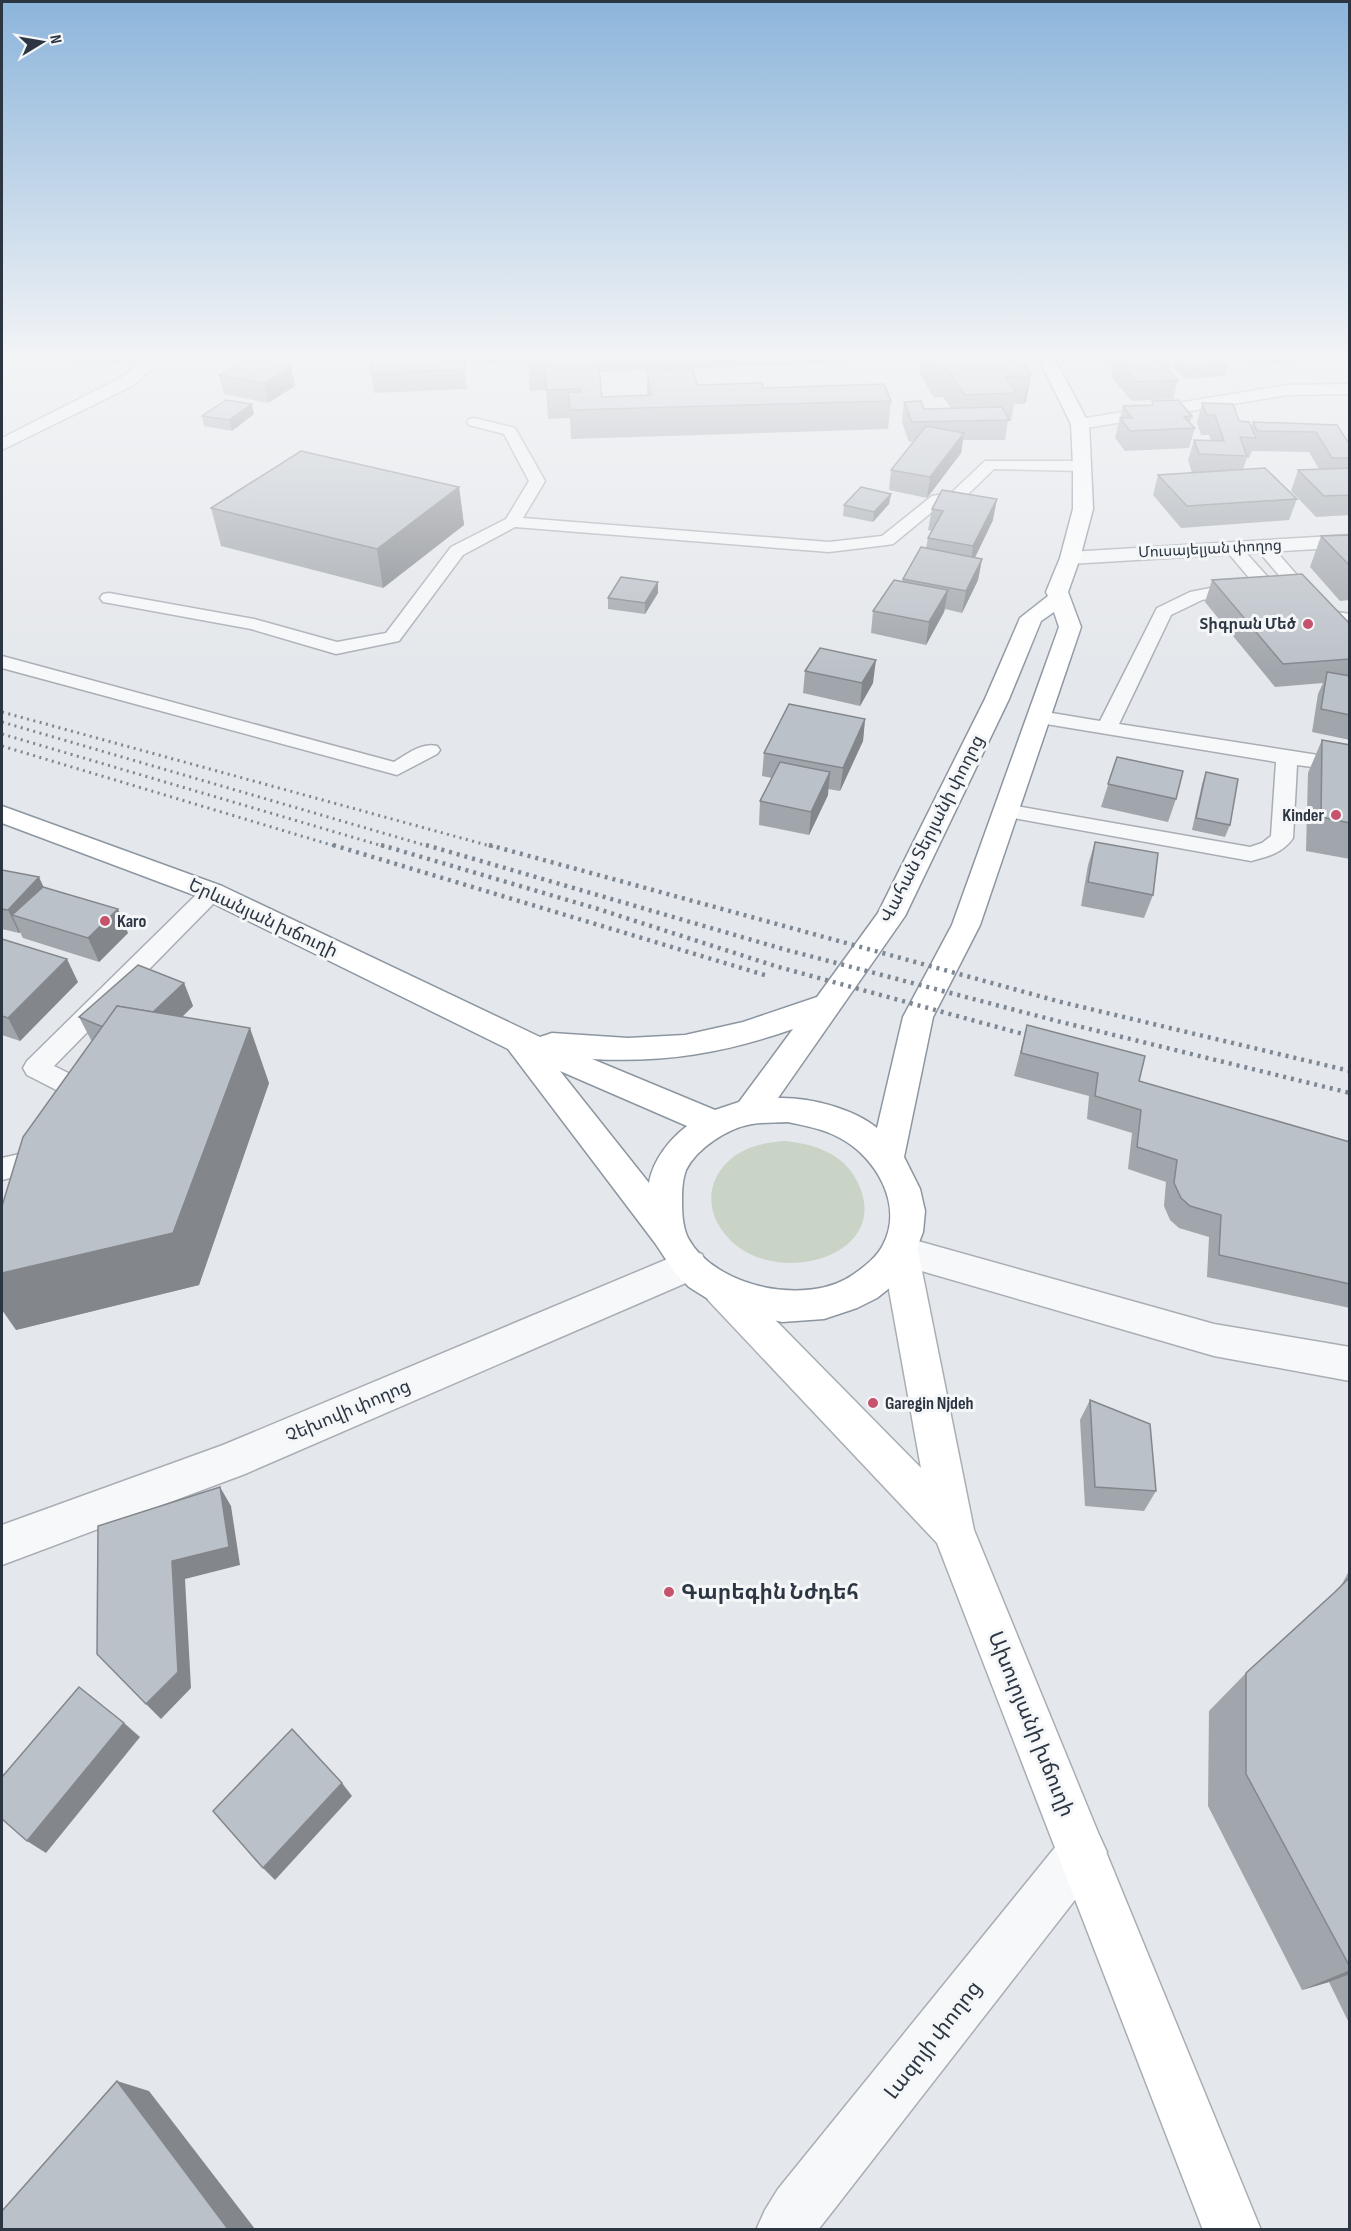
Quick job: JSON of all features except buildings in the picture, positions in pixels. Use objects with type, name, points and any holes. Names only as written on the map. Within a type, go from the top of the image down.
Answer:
[{"type":"main road","points":[[887,1157],[918,1017],[966,925],[1070,627],[1057,592],[1070,558],[1083,509],[1082,466]]},
{"type":"main road","name":"Վահան Տերյանի փողոց","points":[[750,1112],[891,916],[997,699],[1031,618],[1058,599]]},
{"type":"main road","name":"Երևանյան խճուղի","points":[[2,814],[212,892],[518,1040],[716,1124]]},
{"type":"main road","points":[[518,1040],[597,1048],[662,1048],[693,1044],[755,1030],[828,1004]]},
{"type":"main road","name":"Երևանյան խճուղի","points":[[518,1040],[679,1250],[721,1290]]},
{"type":"main road","points":[[679,1250],[665,1203],[669,1171],[687,1144],[716,1124],[750,1112],[788,1110],[826,1117],[860,1133],[887,1157],[903,1186],[909,1219],[900,1251],[878,1278],[845,1298],[804,1307],[760,1304],[721,1290]]},
{"type":"main road","points":[[900,1251],[953,1530]]},
{"type":"main road","name":"Ախուրյանի խճուղի","points":[[721,1290],[953,1530],[1232,2229]]},
{"type":"street","name":"Մուսայելյան փողոց","points":[[1070,558],[1350,541]]},
{"type":"street","name":"Չեխովի փողոց","points":[[2,1545],[231,1461],[679,1250]]},
{"type":"street","points":[[900,1251],[1214,1340],[1350,1364]]},
{"type":"street","name":"Լազոյի փողոց","points":[[785,2229],[798,2209],[1082,1852]]},
{"type":"lane","points":[[512,522],[537,481],[527,463]]},
{"type":"lane","points":[[110,598],[254,624],[336,648],[392,637],[457,550],[512,522],[829,547],[887,540],[938,499],[956,496],[990,464],[1082,466]]},
{"type":"lane","points":[[1262,546],[1318,609],[1333,617],[1350,619]]},
{"type":"lane","points":[[1107,728],[1163,612],[1174,603],[1193,597],[1259,584],[1260,579],[1232,548]]},
{"type":"lane","points":[[2,662],[397,769],[430,750]]},
{"type":"lane","points":[[1040,717],[1287,758],[1350,766]]},
{"type":"lane","points":[[1005,810],[1251,854],[1270,848],[1282,838],[1287,758]]},
{"type":"lane","points":[[2,1169],[51,1158],[88,1094],[36,1068],[212,892]]},
{"type":"green space","points":[[785,1141],[817,1148],[844,1163],[857,1181],[865,1209],[858,1232],[841,1249],[817,1260],[789,1263],[760,1258],[735,1245],[717,1222],[713,1211],[711,1194],[714,1183],[729,1161],[754,1146]]},
{"type":"railway","points":[[2,712],[494,847]]},
{"type":"railway","points":[[2,722],[431,847]]},
{"type":"railway","points":[[2,734],[386,847]]},
{"type":"railway","points":[[2,746],[338,847]]},
{"type":"railway","points":[[333,845],[768,976]]},
{"type":"railway","points":[[381,845],[598,909],[775,966],[1041,1039]]},
{"type":"railway","points":[[426,845],[783,949],[1057,1021],[1350,1093]]},
{"type":"railway","points":[[489,845],[1061,1002],[1350,1071]]},
{"type":"place","name":"Տիգրան Մեծ","points":[[1308,624]]},
{"type":"place","name":"Kinder","points":[[1336,815]]},
{"type":"place","name":"Karo","points":[[105,921]]},
{"type":"place","name":"Garegin Njdeh","points":[[873,1403]]},
{"type":"place","name":"Գարեգին Նժդեհ","points":[[669,1592]]}]
